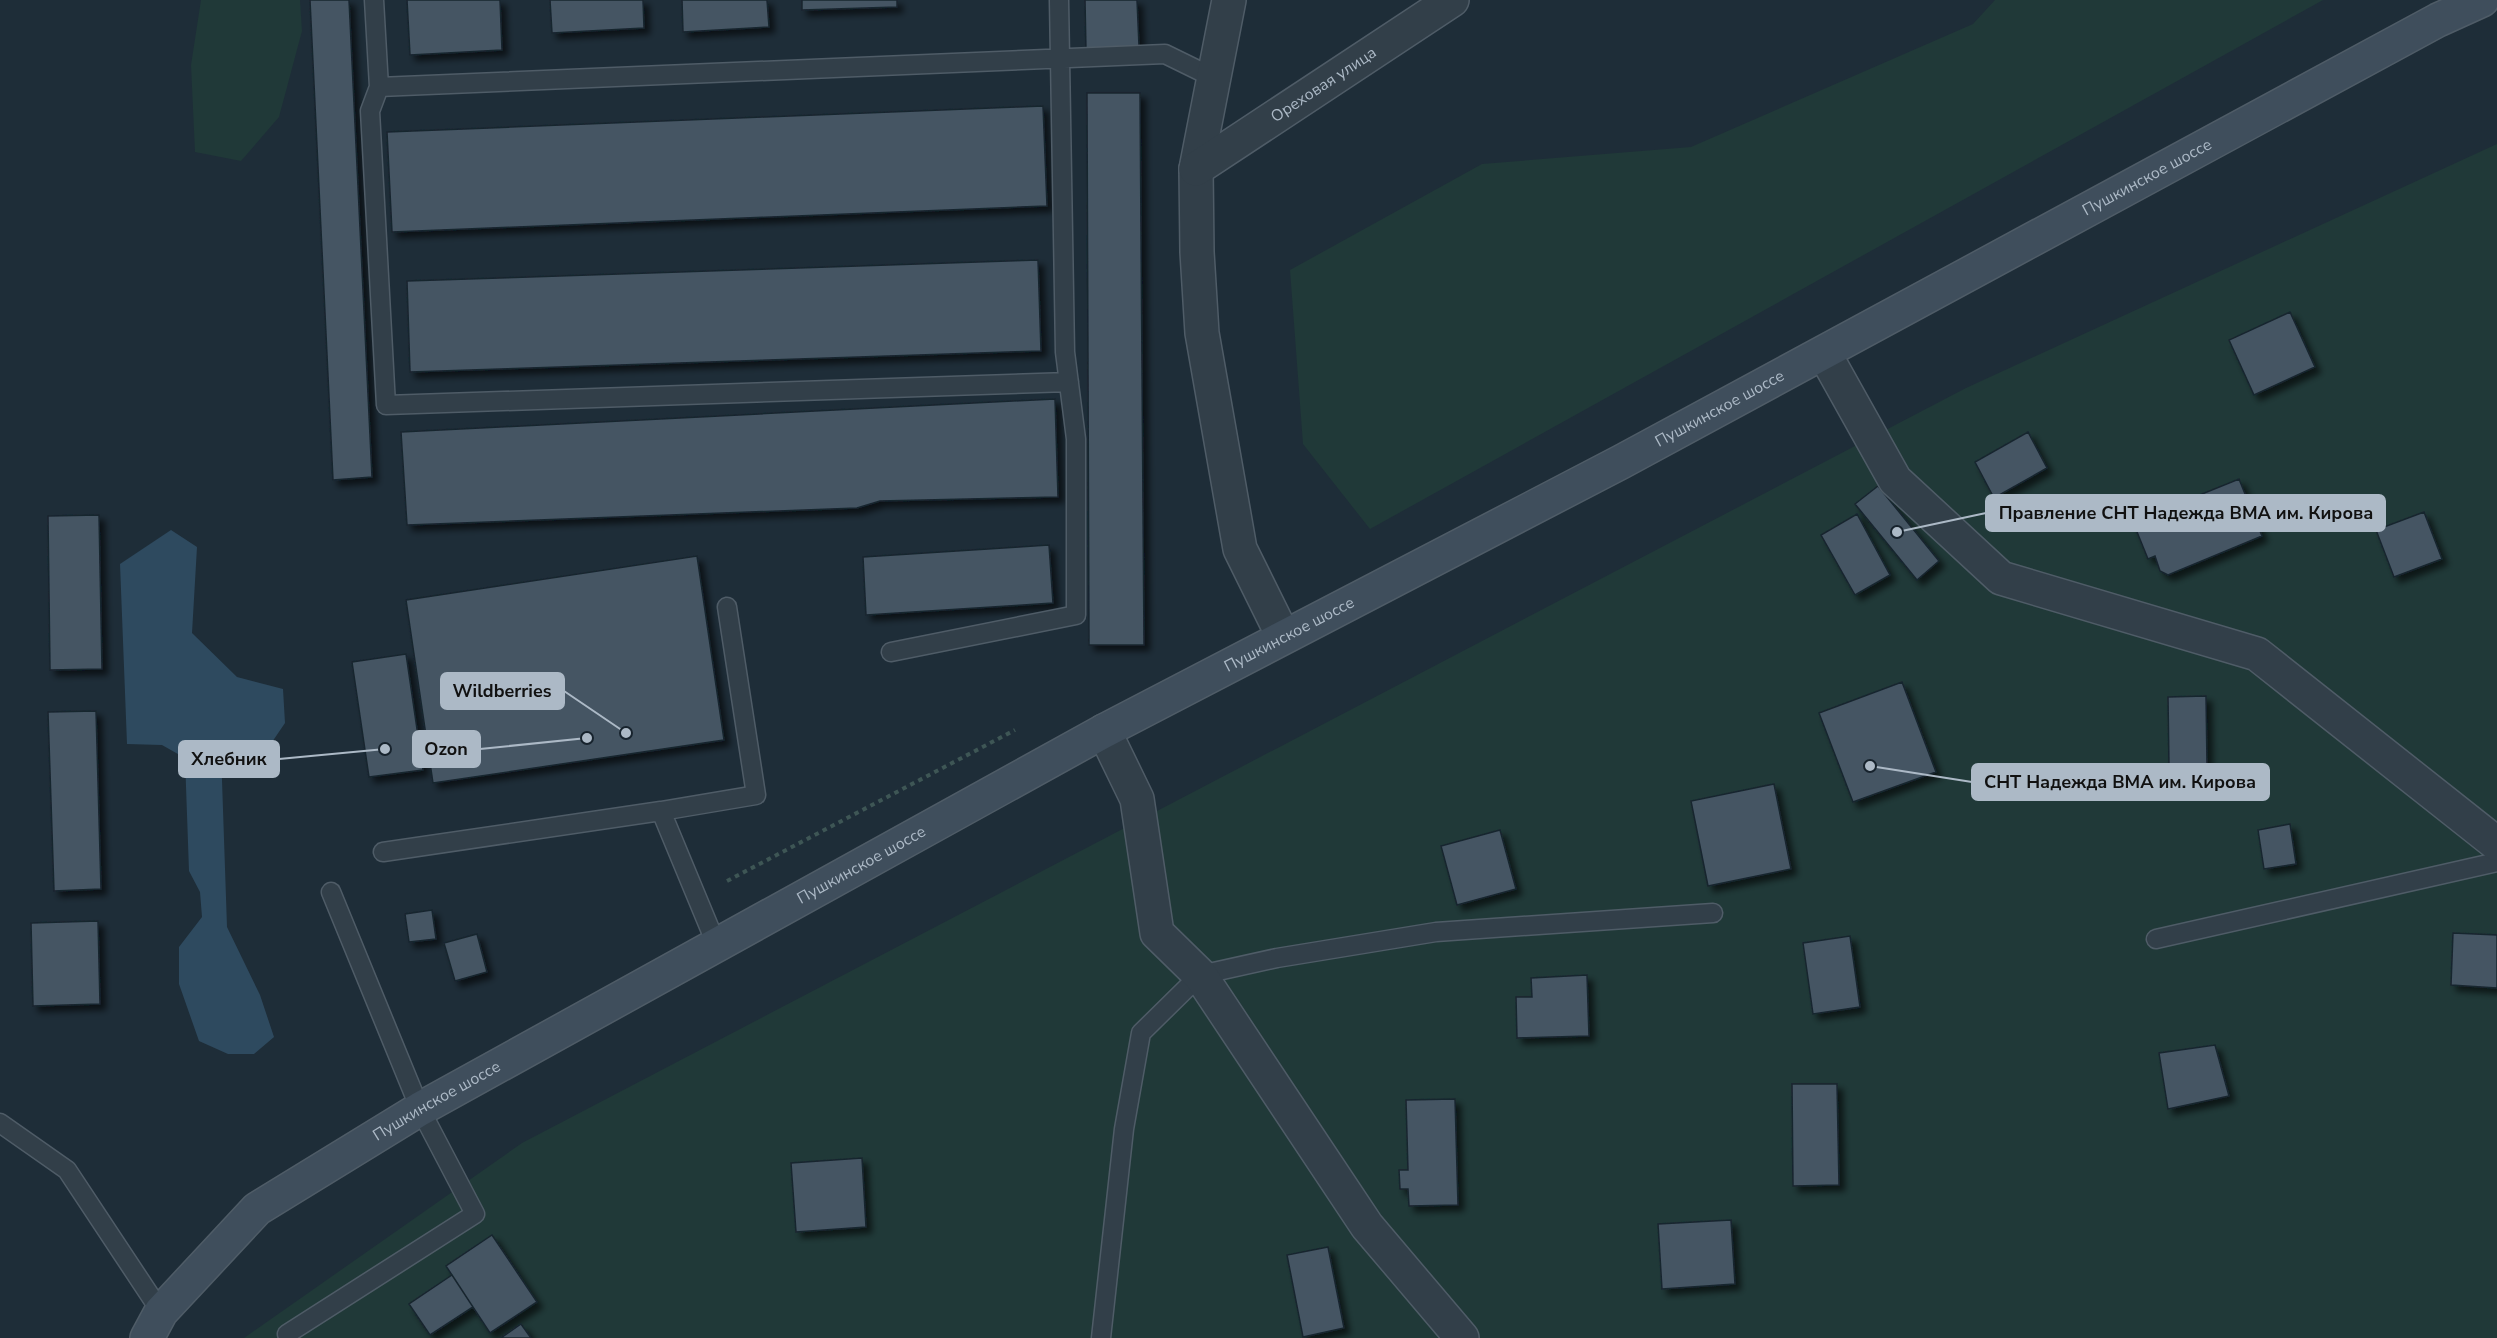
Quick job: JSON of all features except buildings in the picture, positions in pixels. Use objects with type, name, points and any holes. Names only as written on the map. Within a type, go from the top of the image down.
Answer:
[{"type":"main road","name":"Пушкинское шоссе","points":[[154,1325],[257,1209],[420,1109],[1104,731],[1621,462],[2438,20],[2482,0]]},
{"type":"street","points":[[1229,0],[1212,77],[1196,169],[1197,252],[1202,333],[1240,549],[1283,636]]},
{"type":"street","name":"Ореховая улица","points":[[1196,169],[1452,0]]},
{"type":"street","points":[[1824,353],[1895,480],[2001,578],[2257,654],[2497,844]]},
{"type":"street","points":[[1104,731],[1137,799],[1157,933],[1200,975],[1367,1226],[1462,1338]]},
{"type":"lane","points":[[374,0],[379,87],[370,111],[386,405],[1069,382]]},
{"type":"lane","points":[[891,652],[1076,615],[1076,439],[1065,352],[1059,0]]},
{"type":"lane","points":[[379,87],[1165,54],[1212,77]]},
{"type":"lane","points":[[382,852],[756,795],[728,607]]},
{"type":"lane","points":[[661,811],[717,946]]},
{"type":"lane","points":[[2156,939],[2497,862]]},
{"type":"lane","points":[[287,1334],[475,1214],[420,1109],[331,892]]},
{"type":"lane","points":[[1101,1338],[1124,1129],[1141,1033],[1200,975],[1277,958],[1436,932],[1713,913]]},
{"type":"lane","points":[[0,1123],[68,1170],[154,1325]]},
{"type":"path","points":[[697,897],[1023,726]]},
{"type":"green space","points":[[201,0],[300,0],[302,31],[279,117],[241,161],[195,152],[191,65]]},
{"type":"green space","points":[[1995,0],[2323,0],[1370,529],[1303,444],[1290,270],[1482,164],[1691,147],[1973,24]]},
{"type":"green space","points":[[2497,144],[2497,1338],[244,1338],[522,1143],[1966,388]]},
{"type":"water","points":[[171,530],[197,547],[192,633],[237,677],[283,689],[285,723],[268,748],[221,751],[227,927],[260,995],[274,1037],[254,1054],[228,1054],[199,1041],[179,984],[179,947],[202,917],[200,892],[189,871],[185,758],[162,745],[127,744],[120,564]]},
{"type":"place","name":"Правление СНТ Надежда ВМА им. Кирова","points":[[1897,532]]},
{"type":"place","name":"Wildberries","points":[[626,733]]},
{"type":"place","name":"Ozon","points":[[587,738]]},
{"type":"place","name":"Хлебник","points":[[385,749]]},
{"type":"place","name":"СНТ Надежда ВМА им. Кирова","points":[[1870,766]]}]
